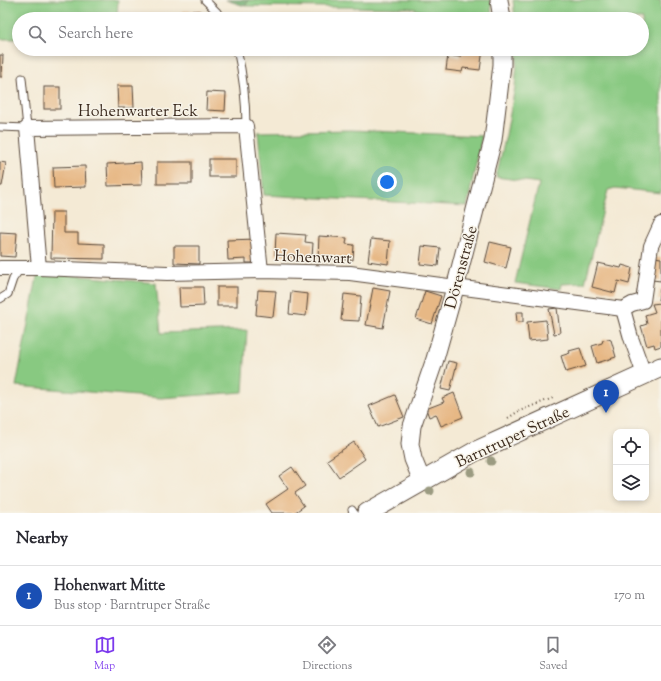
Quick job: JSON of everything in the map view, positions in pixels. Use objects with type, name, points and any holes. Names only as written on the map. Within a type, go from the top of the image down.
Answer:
[{"type":"main road","name":"Barntruper Straße","points":[[358,512],[474,452],[653,371]]},
{"type":"street","points":[[499,0],[501,12]]},
{"type":"street","name":"Dörenstraße","points":[[422,480],[413,459],[410,444],[412,426],[435,359],[493,140],[502,56]]},
{"type":"street","points":[[246,126],[262,271]]},
{"type":"street","name":"Hohenwarter Eck","points":[[27,128],[246,126]]},
{"type":"street","points":[[27,128],[39,268]]},
{"type":"street","name":"Hohenwart","points":[[0,268],[167,273],[262,271],[350,273],[623,309],[632,304],[643,301],[651,246],[661,224]]},
{"type":"street","points":[[623,309],[631,338],[653,371]]},
{"type":"lane","points":[[206,0],[217,12]]},
{"type":"lane","points":[[239,56],[246,100],[246,126]]},
{"type":"lane","points":[[0,127],[27,128],[22,78]]},
{"type":"lane","points":[[0,299],[8,294],[12,279],[20,269]]},
{"type":"green space","points":[[0,0],[118,0],[117,12],[12,12],[12,39],[0,39]]},
{"type":"green space","points":[[226,0],[249,0],[245,6]]},
{"type":"green space","points":[[249,0],[491,0],[492,12],[425,12],[411,8],[245,6]]},
{"type":"green space","points":[[513,0],[661,0],[661,193],[615,188],[608,190],[585,283],[562,284],[561,289],[515,283],[539,183],[496,177],[515,87],[517,56],[649,56],[649,12],[514,12]]},
{"type":"green space","points":[[350,130],[482,136],[467,206],[264,195],[258,132]]},
{"type":"green space","points":[[38,272],[156,283],[161,333],[247,330],[243,392],[161,398],[16,386]]},
{"type":"building","points":[[182,11],[201,11],[201,12]]},
{"type":"building","points":[[0,55],[3,55],[2,77],[0,77]]},
{"type":"building","points":[[448,56],[482,56],[480,70],[463,68],[462,72],[446,70]]},
{"type":"building","points":[[117,86],[133,86],[134,108],[118,108]]},
{"type":"building","points":[[44,87],[60,87],[60,109],[44,109]]},
{"type":"building","points":[[207,92],[226,93],[225,111],[206,110]]},
{"type":"building","points":[[209,159],[236,159],[236,177],[209,177]]},
{"type":"building","points":[[0,162],[6,163],[2,186],[0,186]]},
{"type":"building","points":[[141,162],[142,185],[108,186],[107,164]]},
{"type":"building","points":[[157,162],[192,162],[192,184],[157,184]]},
{"type":"building","points":[[85,166],[86,187],[54,188],[53,167]]},
{"type":"building","points":[[52,212],[64,212],[64,233],[78,233],[78,243],[104,244],[104,259],[51,258]]},
{"type":"building","points":[[0,232],[17,233],[15,257],[0,256]]},
{"type":"building","points":[[276,233],[306,235],[305,242],[313,243],[312,257],[275,255]]},
{"type":"building","points":[[319,236],[347,238],[346,244],[354,245],[353,260],[318,258]]},
{"type":"building","points":[[257,239],[258,263],[246,263],[246,259],[228,260],[227,240]]},
{"type":"building","points":[[371,239],[390,241],[388,264],[368,261]]},
{"type":"building","points":[[490,242],[511,247],[506,268],[485,262]]},
{"type":"building","points":[[174,246],[199,246],[199,264],[174,263]]},
{"type":"building","points":[[422,246],[440,248],[438,266],[420,264]]},
{"type":"building","points":[[654,257],[661,258],[661,281],[652,280]]},
{"type":"building","points":[[598,263],[621,268],[622,265],[632,268],[629,284],[618,281],[615,293],[592,287]]},
{"type":"building","points":[[179,287],[203,287],[204,306],[180,307]]},
{"type":"building","points":[[217,287],[237,287],[237,306],[217,306]]},
{"type":"building","points":[[373,288],[390,291],[383,328],[366,325]]},
{"type":"building","points":[[660,289],[661,300],[658,300]]},
{"type":"building","points":[[258,290],[276,291],[273,317],[256,315]]},
{"type":"building","points":[[425,291],[441,296],[432,324],[416,319]]},
{"type":"building","points":[[291,292],[308,294],[306,316],[289,314]]},
{"type":"building","points":[[344,294],[361,296],[359,321],[341,320]]},
{"type":"building","points":[[661,303],[661,346],[655,348],[654,344],[647,346],[641,326],[647,324],[645,315],[655,312],[652,304]]},
{"type":"building","points":[[557,308],[560,333],[554,334],[549,309]]},
{"type":"building","points":[[516,312],[523,312],[523,322],[517,322]]},
{"type":"building","points":[[546,320],[548,339],[529,341],[527,322]]},
{"type":"building","points":[[603,340],[611,340],[616,357],[597,363],[592,346],[602,343]]},
{"type":"building","points":[[580,348],[586,366],[566,372],[561,356],[570,353],[569,351]]},
{"type":"building","points":[[448,361],[457,363],[450,391],[441,389]]},
{"type":"building","points":[[454,393],[463,417],[441,426],[436,414],[429,417],[426,409],[444,402],[442,398]]},
{"type":"building","points":[[395,395],[404,417],[378,427],[369,406]]},
{"type":"building","points":[[354,442],[365,459],[339,477],[327,460]]},
{"type":"building","points":[[292,467],[305,486],[295,493],[304,506],[294,513],[272,513],[266,504],[288,489],[279,476]]},
{"type":"place","name":"Hohenwart Mitte","points":[[606,413]]}]
